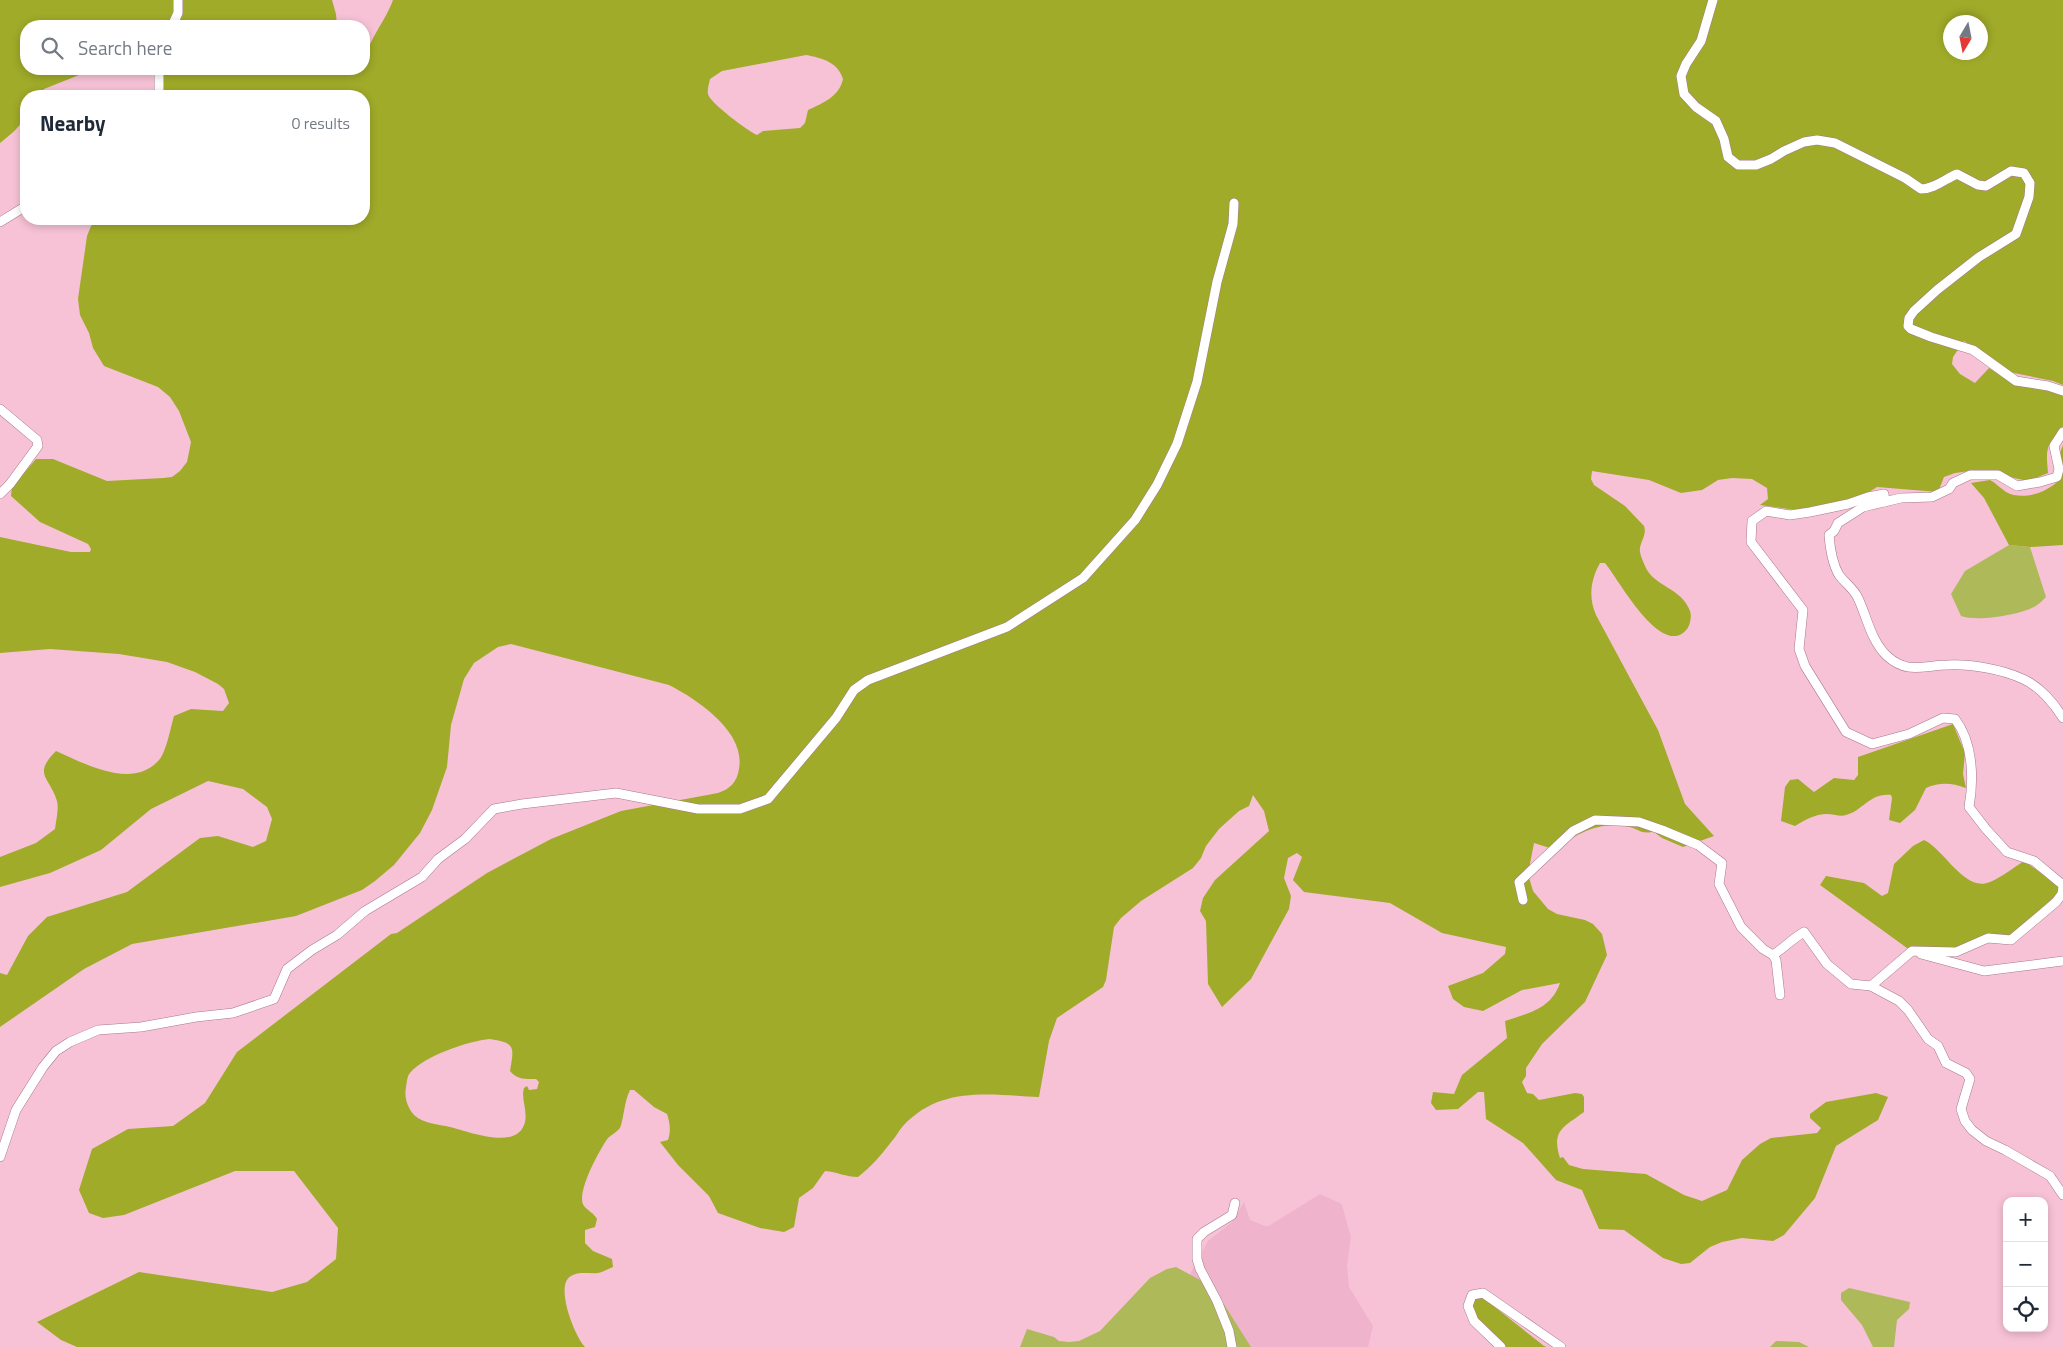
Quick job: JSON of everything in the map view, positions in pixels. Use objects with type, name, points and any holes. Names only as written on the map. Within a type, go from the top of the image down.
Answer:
[{"type":"street","points":[[175,20],[178,12],[178,0]]},
{"type":"street","points":[[1713,0],[1701,41],[1686,64],[1681,76],[1684,94],[1696,107],[1716,121],[1724,139],[1728,157],[1738,165],[1745,166],[1764,163],[1794,146],[1817,140],[1840,145],[1905,178],[1921,189],[1942,183],[1947,178],[1957,174],[1986,186],[2011,171],[2024,173],[2030,183],[2028,197],[2016,234],[1979,257],[1937,290],[1914,311],[1909,318],[1908,326],[1910,329],[1915,329],[1931,337],[1973,350],[2016,382],[2048,386],[2063,391]]},
{"type":"street","points":[[159,90],[160,75]]},
{"type":"street","points":[[0,1157],[16,1110],[43,1067],[56,1051],[70,1042],[98,1030],[141,1027],[196,1017],[233,1014],[274,999],[287,969],[312,950],[337,935],[365,911],[422,877],[438,859],[465,839],[494,809],[616,793],[698,809],[740,808],[768,799],[836,718],[854,690],[868,680],[1007,627],[1083,578],[1135,520],[1157,486],[1177,444],[1197,382],[1217,282],[1233,224],[1234,202]]},
{"type":"street","points":[[0,222],[20,210]]},
{"type":"street","points":[[0,409],[37,440],[38,446],[10,484],[0,494]]},
{"type":"street","points":[[2063,432],[2054,446],[2059,469],[2057,477],[2017,486],[1998,475],[1970,475],[1953,483],[1949,489],[1932,497],[1908,497],[1863,507],[1838,523],[1834,531],[1829,535],[1828,544],[1838,573],[1857,595],[1871,632],[1887,655],[1909,668],[1948,664],[1992,670],[2022,678],[2039,690],[2063,718]]},
{"type":"street","points":[[1871,986],[1912,951],[1956,952],[1988,938],[2010,940],[2056,902],[2062,894],[2063,886],[2034,861],[2007,852],[1969,807],[1972,792],[1968,746],[1963,730],[1955,719],[1944,718],[1909,734],[1872,744],[1846,732],[1805,666],[1799,649],[1803,610],[1751,542],[1752,521],[1766,511],[1790,515],[1810,512],[1848,504],[1878,494],[1884,494],[1885,502]]},
{"type":"street","points":[[1523,900],[1520,882],[1573,831],[1595,820],[1640,822],[1698,844],[1722,863],[1719,884],[1741,927],[1763,949],[1773,955],[1776,960],[1780,995]]},
{"type":"street","points":[[1773,955],[1783,949],[1791,939],[1804,932],[1827,964],[1851,984],[1871,986],[1899,1001],[1908,1010],[1928,1039],[1938,1046],[1946,1063],[1966,1073],[1970,1079],[1961,1109],[1965,1121],[1972,1130],[1986,1141],[2050,1176],[2063,1195]]},
{"type":"street","points":[[1912,951],[1984,971],[2063,961]]},
{"type":"street","points":[[1232,1347],[1229,1331],[1217,1301],[1200,1270],[1197,1259],[1197,1240],[1204,1232],[1232,1215],[1235,1204]]},
{"type":"street","points":[[1501,1347],[1474,1321],[1468,1306],[1472,1295],[1483,1293],[1561,1347]]},
{"type":"shaded area","points":[[1320,1194],[1342,1205],[1351,1237],[1347,1265],[1349,1287],[1373,1326],[1368,1347],[1251,1347],[1190,1274],[1208,1241],[1232,1222],[1244,1202],[1250,1220],[1269,1226]]},
{"type":"green space","points":[[0,0],[332,0],[336,20],[20,20],[20,75],[79,75],[43,90],[20,90],[20,124],[0,143]]},
{"type":"green space","points":[[393,0],[2063,0],[2063,385],[2053,381],[2009,372],[1964,341],[1953,357],[1952,364],[1960,374],[1975,383],[1989,368],[2010,381],[2063,393],[2063,428],[2048,448],[2048,473],[2028,481],[1977,470],[1955,473],[1944,477],[1938,492],[1877,487],[1849,505],[1802,511],[1760,505],[1768,499],[1767,488],[1752,479],[1732,478],[1718,480],[1702,490],[1681,493],[1649,480],[1592,471],[1591,479],[1594,485],[1625,506],[1644,526],[1645,532],[1640,552],[1649,573],[1680,597],[1690,611],[1691,615],[1687,629],[1677,636],[1666,634],[1654,626],[1642,614],[1605,563],[1600,563],[1597,569],[1591,595],[1596,615],[1658,730],[1685,804],[1714,836],[1683,847],[1662,838],[1654,832],[1641,832],[1630,827],[1615,825],[1587,831],[1553,849],[1534,843],[1528,874],[1533,891],[1548,909],[1557,914],[1585,920],[1593,924],[1602,934],[1607,955],[1585,1002],[1542,1044],[1526,1068],[1526,1076],[1522,1082],[1527,1093],[1533,1094],[1539,1100],[1575,1093],[1582,1094],[1584,1097],[1584,1112],[1565,1126],[1558,1135],[1557,1141],[1560,1158],[1563,1157],[1569,1165],[1583,1169],[1646,1174],[1684,1195],[1702,1201],[1727,1190],[1742,1160],[1760,1144],[1771,1138],[1817,1133],[1821,1128],[1810,1118],[1810,1114],[1826,1102],[1876,1093],[1888,1097],[1878,1120],[1836,1146],[1815,1198],[1784,1235],[1773,1241],[1742,1238],[1722,1242],[1710,1247],[1690,1263],[1681,1264],[1663,1258],[1624,1230],[1599,1229],[1582,1190],[1556,1180],[1523,1143],[1486,1119],[1484,1092],[1478,1092],[1458,1109],[1436,1110],[1431,1103],[1433,1092],[1454,1094],[1462,1075],[1507,1038],[1505,1021],[1538,1009],[1551,999],[1556,992],[1560,983],[1522,990],[1483,1011],[1464,1007],[1453,999],[1448,986],[1483,973],[1505,954],[1506,947],[1442,933],[1390,903],[1304,892],[1293,880],[1302,857],[1297,853],[1288,858],[1284,878],[1291,896],[1289,909],[1251,979],[1222,1007],[1208,984],[1206,921],[1200,911],[1203,898],[1215,880],[1269,831],[1264,811],[1253,795],[1249,806],[1239,811],[1219,829],[1193,868],[1141,901],[1121,918],[1114,927],[1106,980],[1103,987],[1057,1018],[1049,1041],[1039,1097],[967,1095],[933,1104],[918,1113],[903,1126],[880,1155],[858,1177],[825,1171],[813,1188],[799,1198],[794,1227],[784,1232],[760,1228],[718,1213],[709,1196],[678,1165],[660,1142],[668,1140],[669,1137],[670,1127],[667,1114],[654,1107],[634,1090],[630,1090],[620,1128],[608,1138],[600,1152],[586,1182],[582,1200],[584,1206],[597,1219],[595,1227],[585,1230],[585,1243],[593,1251],[612,1259],[613,1267],[598,1273],[574,1274],[566,1281],[565,1300],[568,1311],[576,1333],[585,1347],[77,1347],[61,1340],[37,1322],[139,1272],[272,1292],[307,1282],[336,1259],[338,1228],[294,1171],[235,1171],[124,1215],[103,1218],[89,1213],[79,1190],[92,1149],[128,1129],[173,1126],[205,1103],[237,1052],[391,934],[397,933],[487,873],[551,839],[621,811],[718,793],[729,787],[738,774],[739,755],[735,742],[728,730],[706,708],[681,691],[669,685],[511,644],[498,647],[474,663],[464,679],[451,725],[447,767],[432,810],[420,833],[394,865],[375,881],[362,890],[296,916],[132,944],[84,969],[0,1027],[0,973],[7,975],[28,936],[47,917],[127,892],[200,838],[218,836],[253,847],[266,841],[272,819],[267,807],[243,789],[208,781],[151,809],[101,850],[50,873],[0,887],[0,857],[36,843],[55,829],[58,804],[44,771],[49,759],[56,751],[109,772],[136,773],[148,769],[162,757],[174,716],[191,709],[223,711],[229,703],[224,689],[218,684],[195,672],[167,662],[119,654],[50,649],[0,653],[0,537],[71,552],[90,552],[91,549],[88,544],[40,522],[11,496],[12,487],[36,459],[53,459],[107,481],[172,477],[187,462],[191,442],[179,411],[170,397],[158,387],[104,366],[93,348],[89,333],[80,315],[78,299],[87,236],[92,225],[370,225],[370,90],[161,90],[162,75],[370,75],[370,44]],"holes":[[[806,55],[823,59],[837,68],[843,79],[834,95],[825,102],[808,110],[805,123],[800,128],[763,131],[757,135],[722,110],[708,94],[710,79],[722,71]],[[490,1039],[505,1042],[512,1051],[510,1071],[519,1077],[536,1079],[539,1082],[537,1089],[529,1090],[527,1086],[524,1088],[523,1098],[526,1119],[522,1129],[516,1135],[498,1138],[488,1137],[427,1122],[414,1115],[407,1102],[405,1091],[408,1077],[417,1067],[436,1055],[459,1046]]]},
{"type":"green space","points":[[2063,445],[2063,545],[2030,547],[2009,545],[1984,498],[1971,483],[1990,480],[2006,492],[2019,496],[2041,492],[2059,480],[2058,458]]},
{"type":"green space","points":[[2009,545],[2030,547],[2046,597],[2034,607],[2008,615],[1987,618],[1961,616],[1951,594],[1965,571]]},
{"type":"green space","points":[[1953,724],[1965,753],[1963,774],[1966,788],[1946,784],[1926,788],[1915,810],[1900,823],[1889,820],[1891,795],[1883,795],[1872,799],[1857,810],[1844,816],[1818,815],[1795,826],[1781,821],[1785,787],[1790,780],[1798,779],[1814,792],[1834,778],[1854,780],[1858,775],[1858,757]]},
{"type":"green space","points":[[1924,840],[1932,845],[1963,876],[1972,881],[1981,884],[1990,882],[2024,861],[2060,886],[2058,894],[2010,937],[1954,948],[1907,948],[1820,885],[1826,876],[1864,883],[1882,896],[1888,893],[1894,864],[1913,846]]},
{"type":"green space","points":[[1176,1267],[1213,1287],[1251,1347],[1020,1347],[1027,1329],[1054,1337],[1059,1341],[1069,1342],[1079,1341],[1100,1331],[1150,1278],[1167,1269]]},
{"type":"green space","points":[[1849,1288],[1910,1302],[1909,1309],[1897,1320],[1894,1347],[1873,1347],[1862,1325],[1841,1300],[1841,1293]]},
{"type":"green space","points":[[1481,1296],[1547,1347],[1504,1347],[1473,1313],[1470,1306],[1474,1297]]},
{"type":"green space","points":[[1776,1341],[1799,1342],[1809,1347],[1770,1347]]}]
